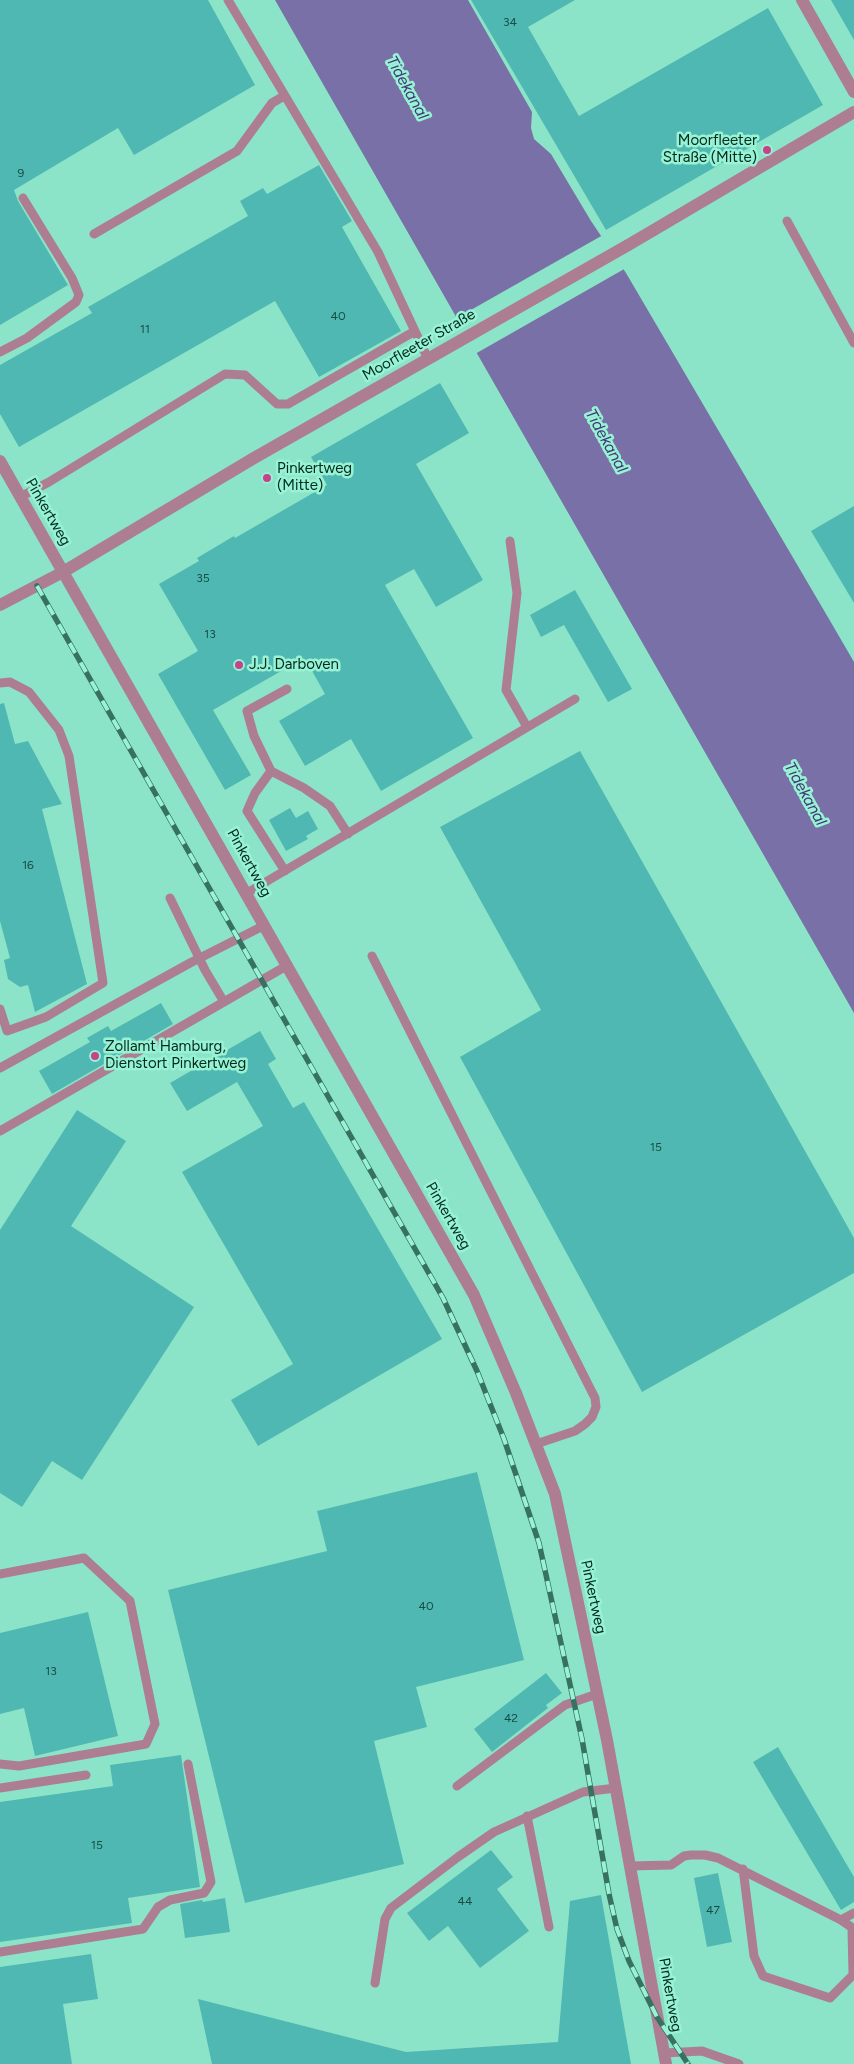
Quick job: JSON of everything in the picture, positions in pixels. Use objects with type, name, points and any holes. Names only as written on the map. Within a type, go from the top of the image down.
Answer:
[{"type":"street","points":[[802,0],[854,92]]},
{"type":"street","name":"Moorfleeter Straße","points":[[0,605],[63,572],[254,458],[630,244],[854,112]]},
{"type":"street","name":"Pinkertweg","points":[[0,461],[474,1295],[555,1494],[616,1788],[665,2058]]},
{"type":"lane","points":[[228,0],[378,252],[428,359]]},
{"type":"lane","points":[[94,234],[237,150],[272,103],[284,96]]},
{"type":"lane","points":[[0,352],[27,338],[76,302],[79,294],[72,278],[23,198]]},
{"type":"lane","points":[[787,221],[854,343]]},
{"type":"lane","points":[[20,497],[49,482],[225,374],[245,375],[277,404],[288,404],[415,330]]},
{"type":"lane","points":[[510,541],[517,593],[506,690],[527,727]]},
{"type":"lane","points":[[0,683],[10,682],[29,692],[59,730],[69,756],[103,982],[46,1017],[7,1031],[0,1009]]},
{"type":"lane","points":[[288,689],[247,711],[254,736],[271,771],[304,788],[330,806],[348,834]]},
{"type":"lane","points":[[247,893],[575,699]]},
{"type":"lane","points":[[271,771],[255,793],[247,811],[285,871]]},
{"type":"lane","points":[[170,898],[199,959],[224,1002]]},
{"type":"lane","points":[[0,1068],[265,925]]},
{"type":"lane","points":[[372,956],[595,1398],[596,1407],[592,1417],[585,1424],[575,1430],[536,1444]]},
{"type":"lane","points":[[0,1131],[288,965]]},
{"type":"lane","points":[[0,1574],[84,1558],[130,1601],[155,1724],[146,1744],[19,1766],[0,1764]]},
{"type":"lane","points":[[457,1786],[565,1705],[597,1694]]},
{"type":"lane","points":[[0,1952],[143,1930],[158,1907],[170,1900],[204,1893],[210,1882],[188,1764]]},
{"type":"lane","points":[[0,1788],[86,1775]]},
{"type":"lane","points":[[375,1983],[385,1919],[391,1908],[494,1832],[583,1792],[616,1788]]},
{"type":"lane","points":[[527,1816],[549,1927]]},
{"type":"lane","points":[[630,1866],[671,1865],[684,1856],[705,1855],[718,1858],[743,1869],[841,1920],[853,1929],[853,1974],[830,1998],[763,1976],[754,1956],[743,1869]]},
{"type":"lane","points":[[841,1920],[854,1913]]},
{"type":"lane","points":[[665,2058],[702,2051],[739,2064]]},
{"type":"water","name":"Tidekanal","points":[[275,0],[468,0],[532,112],[531,128],[534,139],[551,154],[591,221],[626,273],[854,662],[854,1013]]},
{"type":"pier","points":[[603,235],[626,268],[475,354],[455,319]]},
{"type":"building","points":[[0,0],[208,0],[255,85],[134,155],[118,128],[14,190],[18,201],[68,285],[0,325]]},
{"type":"building","points":[[471,0],[575,0],[528,27],[579,116],[768,8],[823,105],[606,230]]},
{"type":"building","points":[[831,0],[854,0],[854,40]]},
{"type":"building","points":[[319,165],[352,221],[342,227],[401,331],[319,377],[275,301],[19,447],[0,414],[0,365],[92,313],[88,307],[248,216],[240,201],[263,188],[267,194]]},
{"type":"building","points":[[440,383],[469,433],[416,464],[483,580],[436,607],[414,569],[385,585],[473,738],[381,791],[351,739],[305,766],[279,721],[325,694],[307,662],[297,662],[213,710],[251,775],[225,790],[158,674],[198,651],[159,584],[199,561],[197,558],[234,536],[235,538],[327,485],[311,457]]},
{"type":"building","points":[[854,506],[854,603],[811,531]]},
{"type":"building","points":[[575,590],[632,689],[608,702],[564,625],[541,637],[530,615]]},
{"type":"building","points":[[4,703],[15,744],[28,741],[62,804],[42,809],[87,984],[35,1012],[28,985],[20,987],[8,979],[4,960],[10,958],[0,921],[0,704]]},
{"type":"building","points":[[580,751],[854,1238],[854,1273],[642,1392],[460,1057],[541,1010],[440,827]]},
{"type":"building","points":[[290,808],[296,818],[308,811],[318,829],[306,836],[308,839],[286,851],[269,820]]},
{"type":"building","name":"Zollamt Hamburg, Dienstort Pinkertweg","points":[[161,1003],[173,1024],[52,1094],[39,1071],[90,1042],[87,1038],[108,1026],[111,1031]]},
{"type":"building","points":[[260,1031],[276,1059],[268,1064],[293,1108],[304,1102],[442,1339],[258,1446],[231,1400],[293,1364],[182,1172],[263,1126],[237,1082],[187,1111],[170,1083]]},
{"type":"building","points":[[77,1110],[126,1141],[71,1226],[194,1307],[82,1480],[52,1461],[22,1507],[0,1493],[0,1230]]},
{"type":"building","points":[[477,1472],[524,1660],[416,1687],[427,1727],[374,1741],[404,1864],[245,1903],[168,1590],[327,1551],[317,1511]]},
{"type":"building","points":[[88,1612],[118,1736],[35,1756],[24,1708],[0,1714],[0,1633]]},
{"type":"building","points":[[546,1673],[562,1693],[546,1705],[548,1708],[492,1752],[474,1729]]},
{"type":"building","points":[[778,1747],[854,1877],[854,1902],[841,1910],[753,1762]]},
{"type":"building","points":[[181,1755],[200,1887],[128,1898],[132,1923],[0,1942],[0,1802],[113,1786],[110,1765]]},
{"type":"building","points":[[491,1850],[513,1877],[497,1889],[529,1931],[480,1968],[448,1926],[429,1941],[407,1913]]},
{"type":"building","points":[[718,1873],[732,1942],[707,1947],[694,1878]]},
{"type":"building","points":[[601,1895],[631,2064],[212,2064],[198,1999],[406,2052],[558,2042],[570,1901]]},
{"type":"building","points":[[225,1898],[230,1932],[185,1938],[180,1904]]},
{"type":"building","points":[[91,1954],[98,1999],[63,2004],[72,2064],[0,2064],[0,1967]]},
{"type":"railway","points":[[37,586],[443,1298],[477,1371],[504,1439],[539,1543],[582,1739],[609,1894],[617,1929],[629,1961],[657,2017],[688,2064]]},
{"type":"place","name":"Moorfleeter Straße (Mitte)","points":[[767,150]]},
{"type":"place","name":"Pinkertweg (Mitte)","points":[[267,478]]},
{"type":"place","name":"J.J. Darboven","points":[[239,665]]},
{"type":"place","name":"Zollamt Hamburg, Dienstort Pinkertweg","points":[[95,1056]]}]
